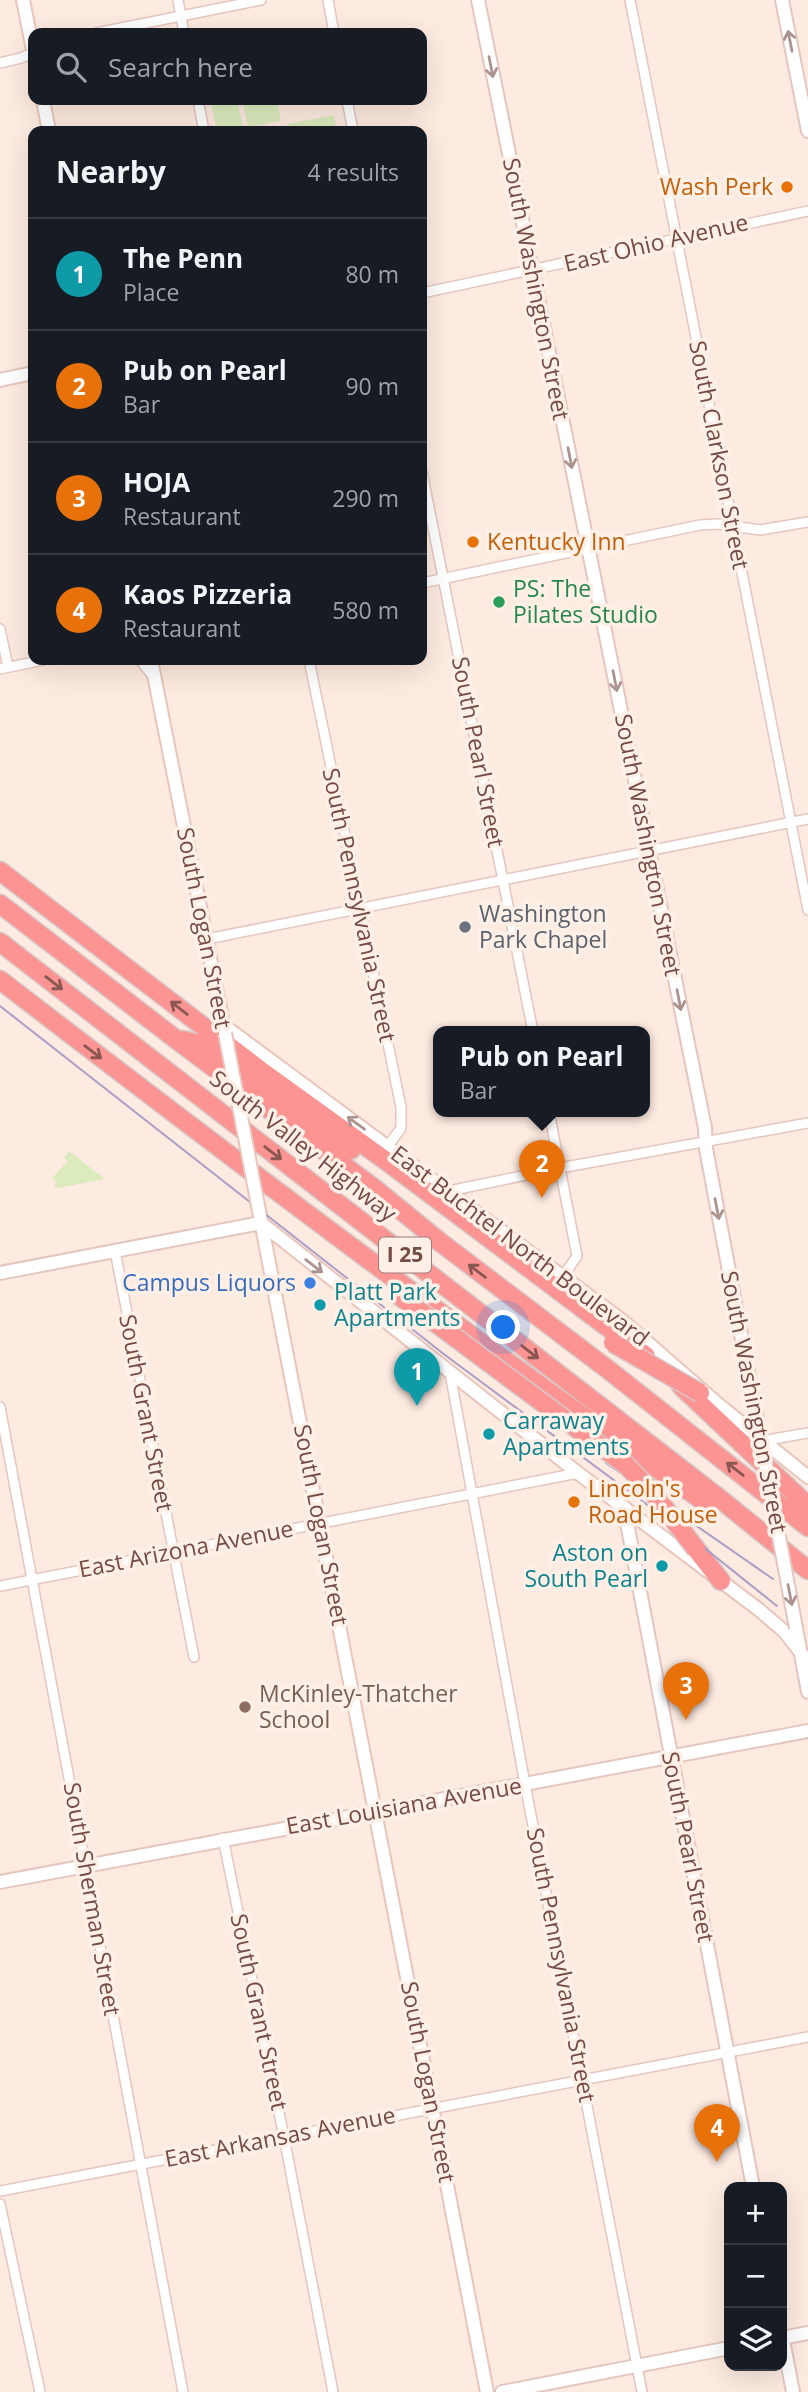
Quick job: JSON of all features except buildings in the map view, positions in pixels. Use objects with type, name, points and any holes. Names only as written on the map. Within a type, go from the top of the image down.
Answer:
[{"type":"highway","points":[[0,870],[260,1070],[627,1340],[679,1384],[808,1506]]},
{"type":"highway","name":"South Valley Highway","points":[[0,904],[375,1189],[808,1527]]},
{"type":"highway","name":"South Valley Highway","points":[[0,942],[709,1490],[808,1572]]},
{"type":"highway","points":[[0,981],[488,1350],[808,1572]]},
{"type":"highway","points":[[173,1037],[204,1045],[613,1343],[719,1405]]},
{"type":"highway","points":[[221,1150],[397,1294],[618,1458],[653,1493],[721,1581]]},
{"type":"street","points":[[23,0],[28,28]]},
{"type":"street","points":[[178,0],[183,28]]},
{"type":"street","points":[[120,28],[261,0]]},
{"type":"street","points":[[328,0],[333,28]]},
{"type":"street","name":"South Washington Street","points":[[478,0],[705,1128],[705,1142],[808,1692]]},
{"type":"street","name":"South Clarkson Street","points":[[631,0],[808,910]]},
{"type":"street","points":[[782,0],[808,131]]},
{"type":"street","points":[[0,62],[28,54]]},
{"type":"street","points":[[44,105],[48,126]]},
{"type":"street","points":[[199,105],[203,126]]},
{"type":"street","points":[[348,105],[353,126]]},
{"type":"street","name":"East Ohio Avenue","points":[[427,292],[808,211]]},
{"type":"street","points":[[0,380],[28,374]]},
{"type":"street","name":"South Pearl Street","points":[[427,497],[532,1026]]},
{"type":"street","points":[[427,582],[700,525],[760,530],[808,522]]},
{"type":"street","points":[[0,629],[4,668],[28,663]]},
{"type":"street","points":[[145,665],[155,682]]},
{"type":"street","name":"South Logan Street","points":[[152,665],[321,1523],[487,2392]]},
{"type":"street","name":"South Pennsylvania Street","points":[[310,665],[402,1115],[401,1128],[388,1146]]},
{"type":"street","points":[[207,939],[808,819]]},
{"type":"street","name":"East Buchtel North Boulevard","points":[[224,1029],[564,1275],[633,1329],[761,1441],[808,1477]]},
{"type":"street","points":[[550,1117],[577,1256],[564,1275]]},
{"type":"street","points":[[449,1191],[808,1123]]},
{"type":"street","points":[[0,1273],[261,1219],[450,1373],[775,1622],[808,1662]]},
{"type":"street","name":"South Grant Street","points":[[115,1251],[194,1657]]},
{"type":"street","name":"South Pennsylvania Street","points":[[450,1373],[525,1784],[642,2392]]},
{"type":"street","name":"South Sherman Street","points":[[0,1407],[183,2392]]},
{"type":"street","points":[[761,1441],[808,1433]]},
{"type":"street","name":"East Arizona Avenue","points":[[0,1586],[578,1473]]},
{"type":"street","name":"South Pearl Street","points":[[624,1507],[752,2182]]},
{"type":"street","name":"East Louisiana Avenue","points":[[0,1882],[223,1838],[808,1731]]},
{"type":"street","name":"South Grant Street","points":[[223,1838],[333,2392]]},
{"type":"street","name":"East Arkansas Avenue","points":[[0,2190],[808,2037]]},
{"type":"street","points":[[0,2204],[40,2392]]},
{"type":"street","points":[[787,2336],[808,2333]]},
{"type":"street","points":[[502,2392],[724,2349]]},
{"type":"street","points":[[787,2362],[793,2392]]},
{"type":"green space","points":[[211,105],[238,105],[243,126],[216,126]]},
{"type":"green space","points":[[243,105],[278,105],[281,121],[248,126]]},
{"type":"green space","points":[[334,115],[336,126],[288,126]]},
{"type":"green space","points":[[69,1151],[105,1179],[58,1188],[54,1186],[57,1182],[52,1178],[68,1161],[64,1158]]},
{"type":"tram line","points":[[0,1006],[445,1355],[692,1538],[777,1606]]},
{"type":"tram line","points":[[606,1463],[773,1579]]},
{"type":"place","name":"Wash Perk","points":[[787,187]]},
{"type":"place","name":"Kentucky Inn","points":[[473,542]]},
{"type":"place","name":"PS: The Pilates Studio","points":[[499,602]]},
{"type":"place","name":"Washington Park Chapel","points":[[465,927]]},
{"type":"place","name":"Pub on Pearl","points":[[542,1198]]},
{"type":"place","name":"Campus Liquors","points":[[310,1283]]},
{"type":"place","name":"Platt Park Apartments","points":[[320,1305]]},
{"type":"place","name":"The Penn","points":[[417,1406]]},
{"type":"place","name":"Carraway Apartments","points":[[489,1434]]},
{"type":"place","name":"Lincoln's Road House","points":[[574,1502]]},
{"type":"place","name":"Aston on South Pearl","points":[[662,1566]]},
{"type":"place","name":"McKinley-Thatcher School","points":[[245,1707]]},
{"type":"place","name":"HOJA","points":[[686,1720]]},
{"type":"place","name":"Kaos Pizzeria","points":[[717,2162]]}]
